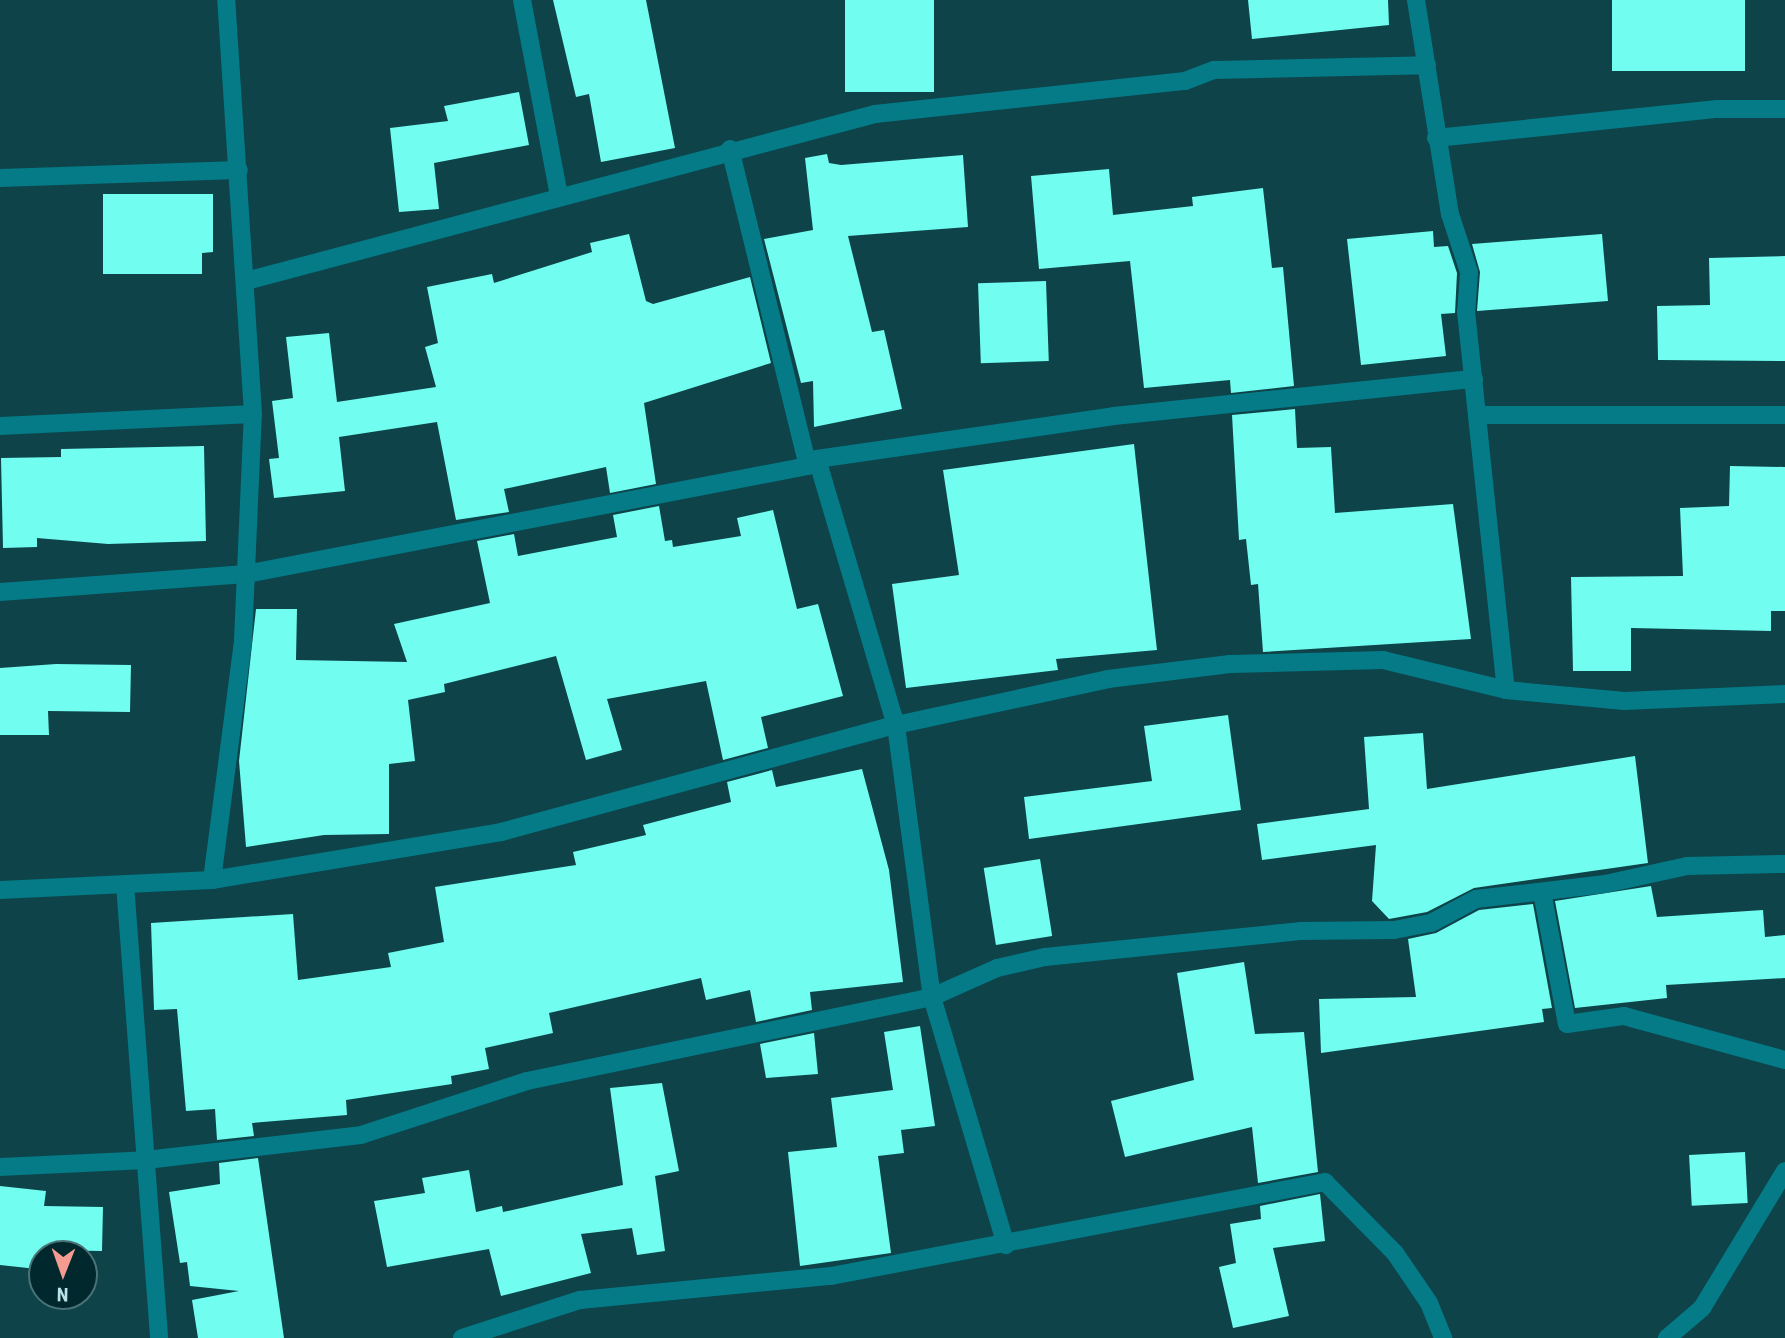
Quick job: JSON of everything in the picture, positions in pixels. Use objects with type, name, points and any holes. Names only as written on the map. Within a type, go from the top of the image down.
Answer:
[{"type":"street","points":[[212,880],[243,640],[253,414],[226,0]]},
{"type":"street","points":[[522,0],[559,196]]},
{"type":"street","points":[[1416,0],[1450,214],[1469,272],[1465,312],[1506,690]]},
{"type":"street","points":[[246,281],[730,149],[875,114],[1185,81],[1214,71],[1427,65]]},
{"type":"street","points":[[1436,138],[1718,109],[1785,109]]},
{"type":"street","points":[[730,149],[812,463],[895,725],[932,997],[1006,1245]]},
{"type":"street","points":[[0,178],[239,170]]},
{"type":"street","points":[[0,592],[246,574],[812,463],[1114,416],[1474,379]]},
{"type":"street","points":[[0,426],[253,414]]},
{"type":"street","points":[[1478,415],[1785,415]]},
{"type":"street","points":[[0,890],[212,880],[501,832],[895,725],[1108,679],[1230,664],[1383,660],[1506,690],[1624,701],[1785,694]]},
{"type":"street","points":[[0,1167],[146,1160],[361,1135],[527,1082],[932,997],[997,968],[1045,957],[1300,931],[1394,930],[1431,923],[1476,899],[1542,892],[1687,866],[1785,864]]},
{"type":"street","points":[[125,884],[159,1338]]},
{"type":"street","points":[[1542,892],[1567,1024],[1625,1016],[1785,1060]]},
{"type":"street","points":[[1667,1338],[1702,1308],[1785,1171]]},
{"type":"street","points":[[463,1338],[580,1300],[831,1276],[1006,1245],[1325,1182],[1395,1253],[1429,1303],[1443,1338]]},
{"type":"building","points":[[553,0],[646,0],[675,148],[601,162],[589,94],[576,97]]},
{"type":"building","points":[[845,0],[934,0],[934,92],[845,92]]},
{"type":"building","points":[[1248,0],[1388,0],[1389,25],[1252,39]]},
{"type":"building","points":[[1612,0],[1745,0],[1745,71],[1612,71]]},
{"type":"building","points":[[519,92],[529,145],[434,163],[439,209],[399,212],[390,128],[448,121],[444,106]]},
{"type":"building","points":[[827,154],[829,163],[841,165],[963,155],[968,227],[848,236],[872,332],[884,330],[902,409],[814,427],[813,381],[801,383],[764,239],[813,230],[805,158]]},
{"type":"building","points":[[1109,169],[1113,215],[1193,206],[1192,197],[1263,188],[1272,268],[1283,267],[1294,386],[1231,393],[1230,380],[1144,388],[1130,261],[1039,269],[1031,176]]},
{"type":"building","points":[[103,194],[213,194],[213,252],[202,253],[202,274],[103,274]]},
{"type":"building","points":[[1433,231],[1434,247],[1448,246],[1457,273],[1455,313],[1441,314],[1446,356],[1361,365],[1347,239]]},
{"type":"building","points":[[629,234],[646,301],[653,304],[750,277],[771,363],[644,403],[656,484],[610,493],[606,467],[504,489],[509,512],[456,520],[437,422],[339,437],[345,491],[274,498],[269,459],[279,458],[272,401],[293,398],[286,337],[329,333],[337,402],[436,387],[425,347],[438,343],[427,287],[492,274],[494,283],[592,252],[590,243]]},
{"type":"building","points":[[1602,234],[1608,301],[1477,311],[1480,272],[1472,244]]},
{"type":"building","points":[[1785,256],[1785,361],[1658,360],[1657,306],[1710,305],[1709,258]]},
{"type":"building","points":[[1046,281],[1049,361],[981,363],[978,283]]},
{"type":"building","points":[[1295,409],[1297,448],[1331,447],[1335,513],[1453,504],[1471,639],[1263,652],[1258,584],[1251,585],[1246,539],[1239,540],[1232,415]]},
{"type":"building","points":[[1134,444],[1157,650],[1056,659],[1058,670],[906,688],[892,584],[959,575],[943,470]]},
{"type":"building","points":[[204,446],[206,541],[108,544],[37,538],[37,547],[3,548],[1,458],[61,457],[61,449]]},
{"type":"building","points":[[1730,466],[1785,467],[1785,611],[1771,611],[1771,631],[1631,628],[1631,671],[1573,671],[1571,577],[1683,576],[1680,508],[1729,506]]},
{"type":"building","points":[[659,506],[665,541],[672,540],[673,547],[741,536],[737,518],[773,510],[797,609],[818,604],[843,696],[761,717],[768,748],[723,760],[706,681],[607,699],[622,750],[586,760],[556,656],[444,684],[445,692],[408,700],[415,761],[389,764],[389,834],[324,835],[246,847],[239,761],[256,609],[297,609],[296,660],[407,662],[394,624],[490,603],[477,541],[514,534],[518,556],[617,537],[613,515]]},
{"type":"building","points":[[56,664],[131,665],[130,712],[48,711],[49,735],[0,735],[0,668]]},
{"type":"building","points":[[1228,715],[1241,810],[1029,839],[1024,797],[1152,781],[1144,726]]},
{"type":"building","points":[[1423,733],[1427,789],[1635,756],[1648,863],[1474,888],[1427,912],[1389,919],[1372,901],[1376,845],[1262,860],[1257,824],[1369,809],[1364,737]]},
{"type":"building","points":[[862,769],[889,870],[903,982],[810,992],[812,1010],[756,1022],[750,990],[706,1000],[701,978],[549,1013],[553,1033],[485,1048],[489,1069],[451,1076],[452,1084],[346,1100],[347,1115],[252,1123],[254,1136],[217,1140],[215,1109],[186,1111],[177,1009],[154,1010],[151,923],[293,914],[298,980],[391,967],[388,953],[444,942],[435,887],[576,865],[573,852],[646,835],[643,825],[731,802],[727,782],[772,770],[776,787]]},
{"type":"building","points":[[1040,859],[1052,936],[996,945],[984,868]]},
{"type":"building","points":[[1651,886],[1657,917],[1763,910],[1765,937],[1785,935],[1785,978],[1666,985],[1667,998],[1575,1008],[1555,901]]},
{"type":"building","points":[[1533,904],[1552,1008],[1542,1009],[1544,1022],[1321,1053],[1319,999],[1416,997],[1408,939],[1436,933],[1479,910]]},
{"type":"building","points":[[1244,962],[1255,1034],[1304,1032],[1318,1172],[1258,1183],[1252,1127],[1125,1157],[1111,1101],[1194,1080],[1177,973]]},
{"type":"building","points":[[920,1026],[935,1126],[901,1130],[904,1153],[878,1156],[891,1253],[800,1266],[788,1152],[837,1147],[831,1098],[893,1090],[884,1032]]},
{"type":"building","points":[[814,1033],[818,1074],[766,1078],[760,1044]]},
{"type":"building","points":[[662,1083],[679,1171],[655,1176],[665,1251],[637,1255],[632,1228],[581,1234],[591,1273],[501,1296],[489,1249],[387,1267],[374,1201],[425,1193],[422,1178],[469,1170],[476,1212],[502,1206],[503,1212],[623,1185],[610,1088]]},
{"type":"building","points":[[1745,1152],[1748,1203],[1692,1206],[1689,1155]]},
{"type":"building","points":[[258,1158],[284,1338],[198,1338],[192,1300],[239,1291],[190,1286],[187,1262],[180,1263],[169,1192],[220,1184],[219,1163]]},
{"type":"building","points":[[0,1186],[46,1191],[44,1206],[103,1207],[102,1251],[98,1251],[98,1240],[28,1240],[28,1268],[0,1265]]},
{"type":"building","points":[[1320,1194],[1325,1241],[1273,1248],[1289,1316],[1233,1328],[1219,1267],[1236,1263],[1230,1224],[1261,1219],[1260,1206]]}]
